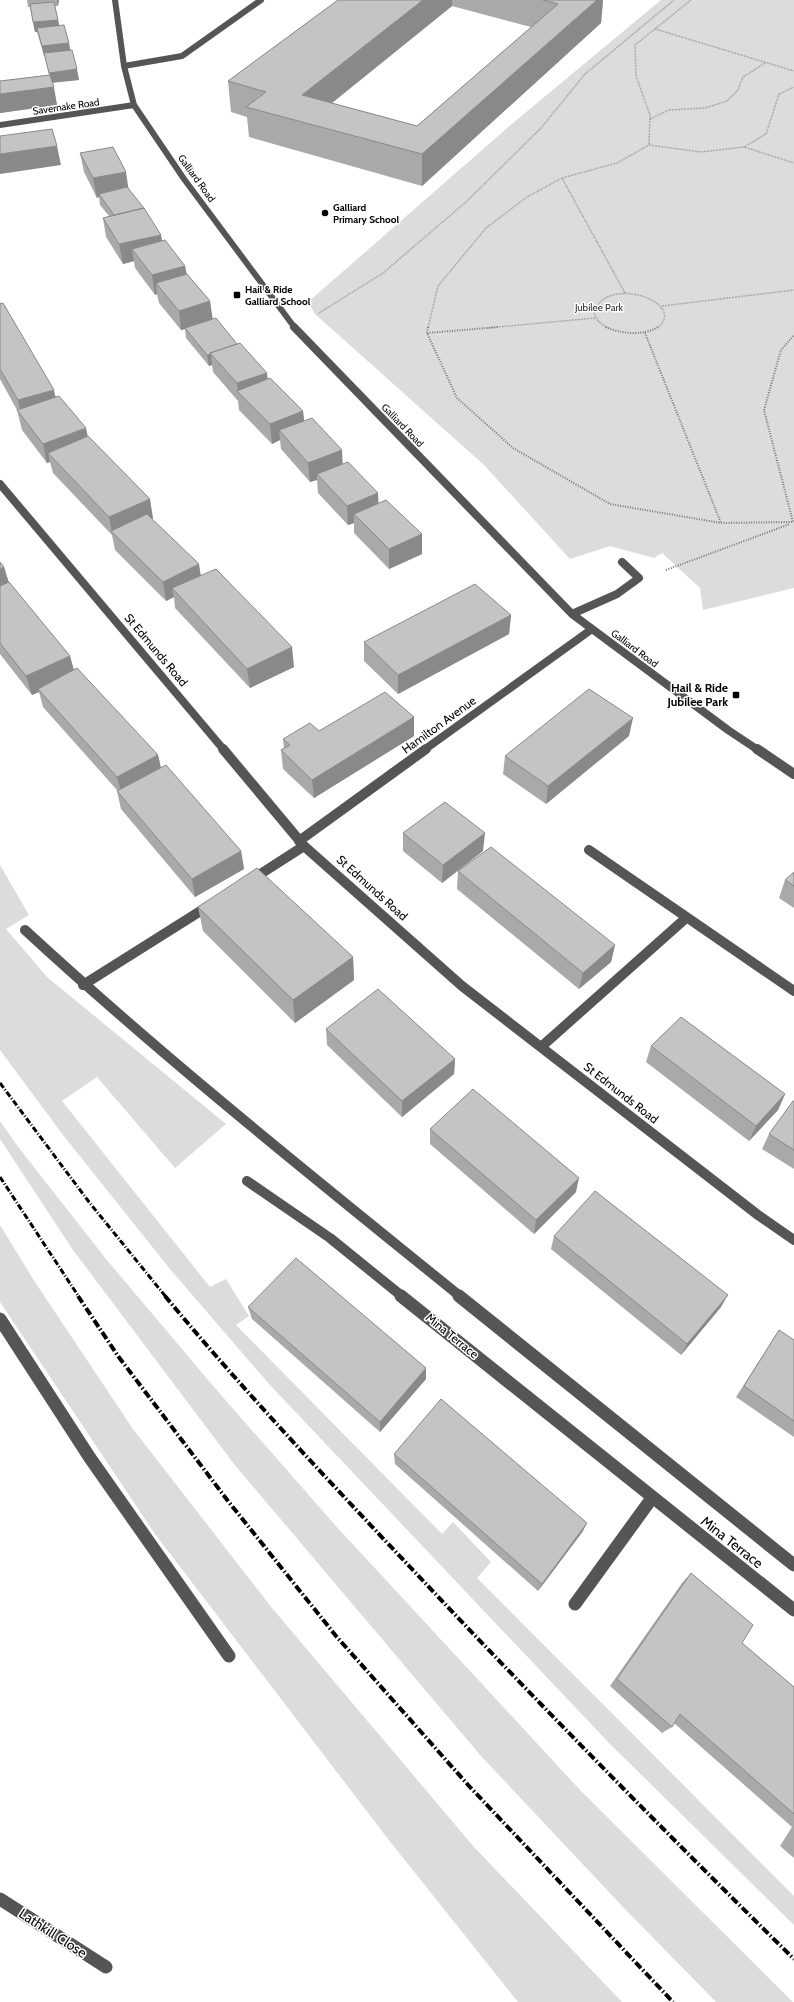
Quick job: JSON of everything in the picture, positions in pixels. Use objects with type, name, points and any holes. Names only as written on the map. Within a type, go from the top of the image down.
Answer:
[{"type":"street","name":"Galliard Road","points":[[115,0],[124,66],[134,105],[184,179],[295,328],[572,614],[728,730],[794,774]]},
{"type":"street","points":[[124,66],[182,56],[261,0]]},
{"type":"street","name":"Savernake Road","points":[[0,125],[134,105]]},
{"type":"street","name":"St Edmunds Road","points":[[0,484],[302,843],[462,986],[758,1215],[794,1240]]},
{"type":"street","points":[[572,614],[617,594],[638,578],[622,562]]},
{"type":"street","name":"Hamilton Avenue","points":[[244,884],[302,843],[592,629]]},
{"type":"street","points":[[589,850],[794,991]]},
{"type":"street","points":[[83,985],[217,901]]},
{"type":"street","points":[[541,1047],[686,918]]},
{"type":"street","points":[[25,930],[83,985],[274,1144],[705,1496],[794,1564]]},
{"type":"street","name":"Mina Terrace","points":[[247,1180],[330,1238],[652,1498],[794,1610]]},
{"type":"street","points":[[0,1319],[90,1458],[229,1656]]},
{"type":"street","points":[[575,1604],[652,1498]]},
{"type":"street","name":"Lathkill Close","points":[[0,1899],[106,1967]]},
{"type":"path","points":[[295,328],[383,273],[466,202],[542,126],[585,74],[674,0]]},
{"type":"path","points":[[649,145],[650,119],[636,76],[635,45],[691,0]]},
{"type":"path","points":[[655,29],[794,71]]},
{"type":"path","points":[[650,119],[669,110],[705,108],[727,101],[738,90],[743,78],[765,62]]},
{"type":"path","points":[[794,87],[779,94],[766,134],[744,147],[701,152],[649,145],[617,163],[562,178],[527,197],[486,228],[438,286],[428,333],[457,398],[513,448],[610,504],[721,523],[794,523]]},
{"type":"path","points":[[744,147],[794,163]]},
{"type":"path","points":[[562,178],[625,293]]},
{"type":"path","points":[[662,306],[665,317],[662,324],[645,333],[620,333],[608,329],[599,323],[595,318],[593,310],[600,300],[610,295],[625,293],[647,297],[662,306],[794,290]]},
{"type":"path","points":[[428,333],[595,318]]},
{"type":"path","points":[[645,333],[721,523]]},
{"type":"path","points":[[794,335],[781,350],[764,410],[794,523]]},
{"type":"path","points":[[638,578],[676,567],[794,523]]},
{"type":"green space","name":"Jubilee Park","points":[[661,0],[794,0],[794,588],[703,610],[700,588],[662,553],[654,558],[610,546],[570,559],[484,465],[315,314],[308,302],[513,123]]},
{"type":"green space","points":[[0,865],[29,915],[6,929],[47,977],[226,1124],[175,1168],[97,1077],[62,1101],[210,1287],[226,1279],[249,1316],[236,1325],[442,1534],[453,1522],[491,1562],[477,1578],[794,1896],[794,1925],[610,1744],[269,1384],[170,1269],[63,1135],[0,1050]]},
{"type":"green space","points":[[0,1121],[19,1148],[106,1259],[214,1387],[335,1525],[581,1791],[793,2002],[716,2002],[623,1907],[481,1756],[234,1464],[73,1250],[0,1139]]},
{"type":"green space","points":[[0,1225],[33,1279],[133,1429],[272,1608],[474,1847],[622,2002],[518,2002],[388,1839],[155,1534],[0,1302]]},
{"type":"building","points":[[338,0],[423,0],[302,95],[417,126],[558,4],[543,0],[597,0],[422,154],[246,107],[266,92],[228,81]]},
{"type":"building","points":[[54,2],[58,20],[33,22],[30,4]]},
{"type":"building","points":[[64,25],[69,43],[42,46],[37,28]]},
{"type":"building","points":[[72,50],[77,69],[49,73],[44,53]]},
{"type":"building","points":[[50,75],[54,87],[0,94],[0,81]]},
{"type":"building","points":[[52,129],[57,146],[0,154],[0,136]]},
{"type":"building","points":[[113,147],[126,172],[93,178],[80,153]]},
{"type":"building","points":[[127,187],[144,208],[114,215],[99,194]]},
{"type":"building","points":[[144,208],[161,235],[119,244],[103,218]]},
{"type":"building","points":[[165,240],[185,266],[152,275],[132,249]]},
{"type":"building","points":[[187,274],[210,301],[179,311],[156,283]]},
{"type":"building","points":[[3,303],[54,390],[18,400],[0,369],[0,304]]},
{"type":"building","points":[[216,318],[237,344],[207,355],[185,328]]},
{"type":"building","points":[[240,343],[267,373],[237,383],[210,353]]},
{"type":"building","points":[[270,378],[303,411],[270,424],[237,391]]},
{"type":"building","points":[[59,396],[86,428],[43,444],[17,410]]},
{"type":"building","points":[[312,418],[342,450],[308,463],[279,430]]},
{"type":"building","points":[[88,436],[150,499],[109,517],[48,453]]},
{"type":"building","points":[[348,462],[378,493],[347,506],[317,474]]},
{"type":"building","points":[[386,500],[422,534],[389,549],[354,514]]},
{"type":"building","points":[[147,514],[199,564],[163,582],[111,531]]},
{"type":"building","points":[[0,562],[4,567],[0,569]]},
{"type":"building","points":[[216,569],[292,647],[247,669],[172,588]]},
{"type":"building","points":[[9,582],[70,656],[26,676],[0,643],[0,586]]},
{"type":"building","points":[[475,584],[511,615],[398,675],[364,642]]},
{"type":"building","points":[[77,668],[158,755],[117,777],[38,689]]},
{"type":"building","points":[[589,689],[633,718],[548,786],[505,756]]},
{"type":"building","points":[[385,692],[414,717],[312,780],[281,750],[290,745],[283,739],[310,723],[319,731]]},
{"type":"building","points":[[166,765],[241,851],[192,879],[117,791]]},
{"type":"building","points":[[445,802],[485,833],[443,865],[403,833]]},
{"type":"building","points":[[491,847],[615,945],[583,973],[458,871]]},
{"type":"building","points":[[257,868],[353,957],[293,1000],[198,907]]},
{"type":"building","points":[[794,872],[794,886],[785,880]]},
{"type":"building","points":[[378,989],[455,1059],[402,1101],[326,1029]]},
{"type":"building","points":[[681,1017],[785,1094],[756,1126],[651,1046]]},
{"type":"building","points":[[473,1089],[579,1178],[536,1220],[430,1129]]},
{"type":"building","points":[[794,1101],[794,1150],[769,1134]]},
{"type":"building","points":[[595,1191],[728,1295],[687,1344],[554,1236]]},
{"type":"building","points":[[296,1258],[426,1368],[380,1422],[248,1307]]},
{"type":"building","points":[[779,1330],[794,1340],[794,1421],[744,1386]]},
{"type":"building","points":[[441,1399],[587,1523],[542,1584],[394,1454]]},
{"type":"building","points":[[691,1573],[753,1625],[742,1643],[794,1687],[794,1814],[680,1714],[672,1727],[617,1679]]},
{"type":"railway","points":[[0,1083],[89,1202],[166,1297]]},
{"type":"railway","points":[[0,1177],[79,1297]]},
{"type":"railway","points":[[78,1296],[118,1356],[228,1501],[336,1636],[469,1786],[673,2002]]},
{"type":"railway","points":[[165,1296],[286,1434],[458,1618],[697,1863],[794,1959]]},
{"type":"place","name":"Galliard Primary School","points":[[325,213]]},
{"type":"place","name":"Hail & Ride Galliard School","points":[[237,295]]},
{"type":"place","name":"Hail & Ride Jubilee Park","points":[[736,695]]}]
